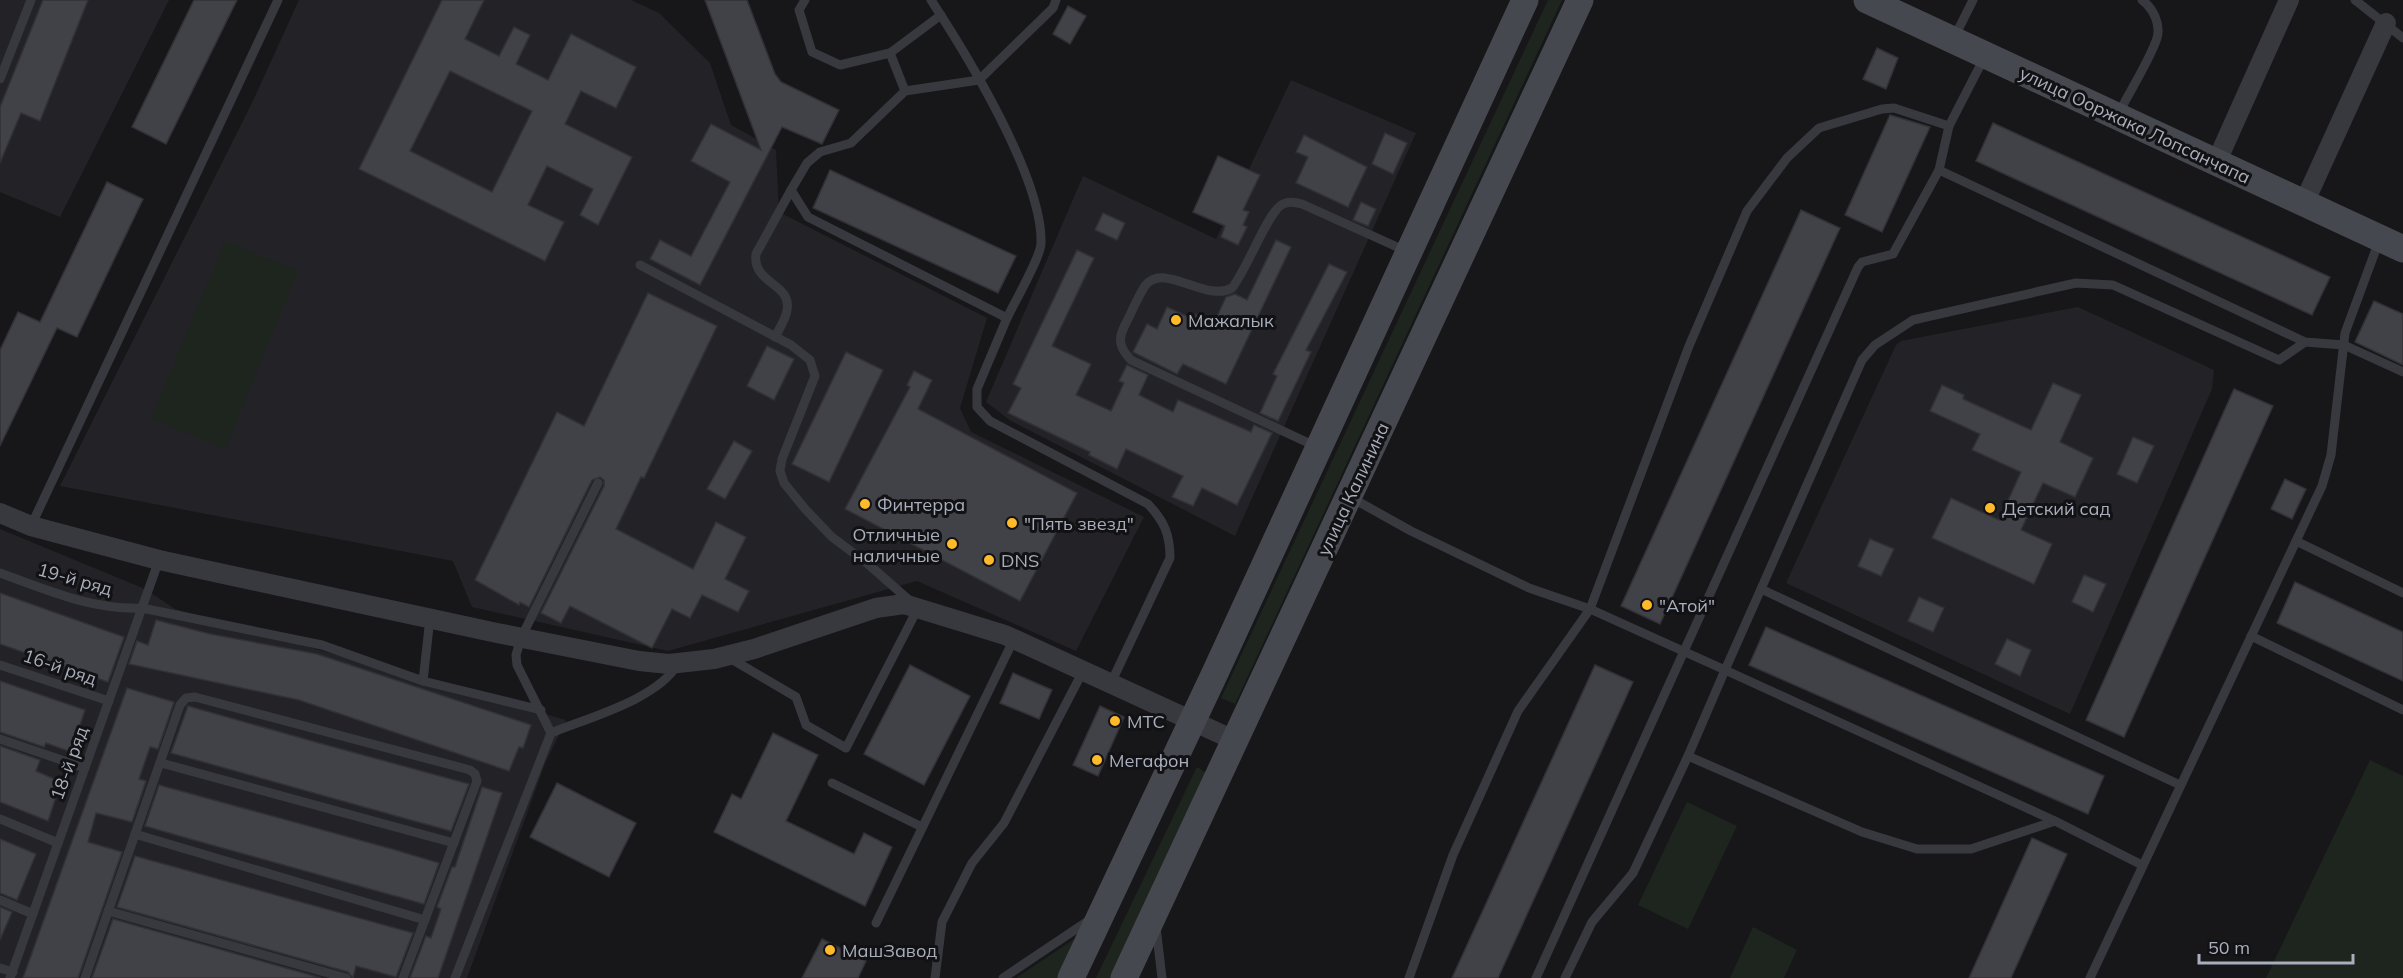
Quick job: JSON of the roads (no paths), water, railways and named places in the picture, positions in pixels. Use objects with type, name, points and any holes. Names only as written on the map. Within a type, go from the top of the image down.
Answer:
[{"type":"main road","points":[[1071,978],[1525,0]]},
{"type":"main road","name":"улица Калинина","points":[[1124,978],[1580,0]]},
{"type":"main road","name":"улица Ооржака Лопсанчапа","points":[[1867,0],[2391,244]]},
{"type":"street","points":[[2216,163],[2289,0]]},
{"type":"street","points":[[2304,203],[2386,23]]},
{"type":"street","points":[[0,513],[31,526],[159,560],[639,661],[678,664],[726,656],[876,608],[904,604],[1014,639],[1236,741]]},
{"type":"lane","points":[[0,79],[31,0]]},
{"type":"lane","points":[[31,526],[278,0]]},
{"type":"lane","points":[[805,0],[800,9],[812,52],[840,65],[890,52],[941,15]]},
{"type":"lane","points":[[932,0],[979,80],[1012,143],[1037,209],[1042,245],[1007,318],[977,389],[977,407],[990,421],[1148,504],[1163,520],[1170,538],[1170,558],[1111,683]]},
{"type":"lane","points":[[775,337],[788,309],[785,296],[759,273],[755,265],[756,254],[807,163],[820,152],[851,143],[904,92],[979,80],[1053,8],[1056,0]]},
{"type":"lane","points":[[1953,40],[1973,0]]},
{"type":"lane","points":[[2116,117],[2157,36],[2157,19],[2148,4],[2142,0]]},
{"type":"lane","points":[[2355,0],[2403,38]]},
{"type":"lane","points":[[890,52],[904,92]]},
{"type":"lane","points":[[1536,978],[1682,651],[1858,267],[1862,262],[1893,254],[1939,170],[1949,126],[1985,56]]},
{"type":"lane","points":[[1409,978],[1453,855],[1518,711],[1590,609],[1689,346],[1747,211],[1787,158],[1820,128],[1882,109],[1894,108],[1949,126]]},
{"type":"lane","points":[[1939,170],[2305,342],[2344,345],[2403,372]]},
{"type":"lane","points":[[791,190],[808,217],[1007,318]]},
{"type":"lane","points":[[1319,448],[1171,381],[1131,360],[1121,348],[1120,334],[1146,284],[1157,278],[1171,278],[1214,292],[1224,292],[1232,288],[1280,206],[1292,202],[1302,204],[1409,252]]},
{"type":"lane","points":[[2090,978],[2322,486],[2331,455],[2345,333],[2391,244]]},
{"type":"lane","points":[[640,265],[791,345],[810,360],[814,376],[782,459],[780,471],[784,483],[831,537],[868,564],[918,608],[846,748],[806,725],[796,697],[726,656]]},
{"type":"lane","points":[[1565,978],[1592,922],[1633,873],[1688,756],[1862,360],[1875,345],[1912,320],[2076,284],[2113,285],[2279,360],[2305,342]]},
{"type":"lane","points":[[551,733],[517,665],[516,655],[521,638],[598,483]]},
{"type":"lane","points":[[1350,497],[1411,531],[1529,588],[1590,609],[1725,669],[2055,821],[2142,865]]},
{"type":"lane","points":[[2296,541],[2403,593]]},
{"type":"lane","name":"18-й ряд","points":[[11,975],[159,560]]},
{"type":"lane","name":"19-й ряд","points":[[0,573],[91,605],[119,609],[142,608],[322,645],[423,681],[540,710]]},
{"type":"lane","points":[[1761,589],[2180,784]]},
{"type":"lane","points":[[423,681],[430,618]]},
{"type":"lane","points":[[2251,636],[2403,710]]},
{"type":"lane","points":[[876,923],[1014,639]]},
{"type":"lane","name":"16-й ряд","points":[[0,664],[109,702]]},
{"type":"lane","points":[[456,978],[551,733],[647,693],[672,673],[678,664]]},
{"type":"lane","points":[[935,978],[942,922],[972,863],[1004,823],[1083,670]]},
{"type":"lane","points":[[85,978],[180,705],[186,698],[195,697],[470,770],[475,774],[477,781],[403,978]]},
{"type":"lane","points":[[0,739],[85,768]]},
{"type":"lane","points":[[1688,756],[1862,832],[1917,849],[1971,849],[2055,821]]},
{"type":"lane","points":[[161,763],[454,843]]},
{"type":"lane","points":[[832,783],[922,827]]},
{"type":"lane","points":[[0,819],[58,843]]},
{"type":"lane","points":[[135,834],[425,920]]},
{"type":"lane","points":[[0,900],[33,914]]},
{"type":"lane","points":[[108,911],[346,978]]},
{"type":"lane","points":[[1003,978],[1103,911]]},
{"type":"lane","points":[[1155,914],[1162,978]]},
{"type":"lane","points":[[0,968],[11,975]]},
{"type":"place","name":"Мажалык","points":[[1176,320]]},
{"type":"place","name":"Финтерра","points":[[865,504]]},
{"type":"place","name":"Детский сад","points":[[1990,508]]},
{"type":"place","name":"\"Пять звезд\"","points":[[1012,523]]},
{"type":"place","name":"Отличные наличные","points":[[952,544]]},
{"type":"place","name":"DNS","points":[[989,560]]},
{"type":"place","name":"\"Атой\"","points":[[1647,605]]},
{"type":"place","name":"МТС","points":[[1115,721]]},
{"type":"place","name":"Мегафон","points":[[1097,760]]},
{"type":"place","name":"МашЗавод","points":[[830,950]]}]
